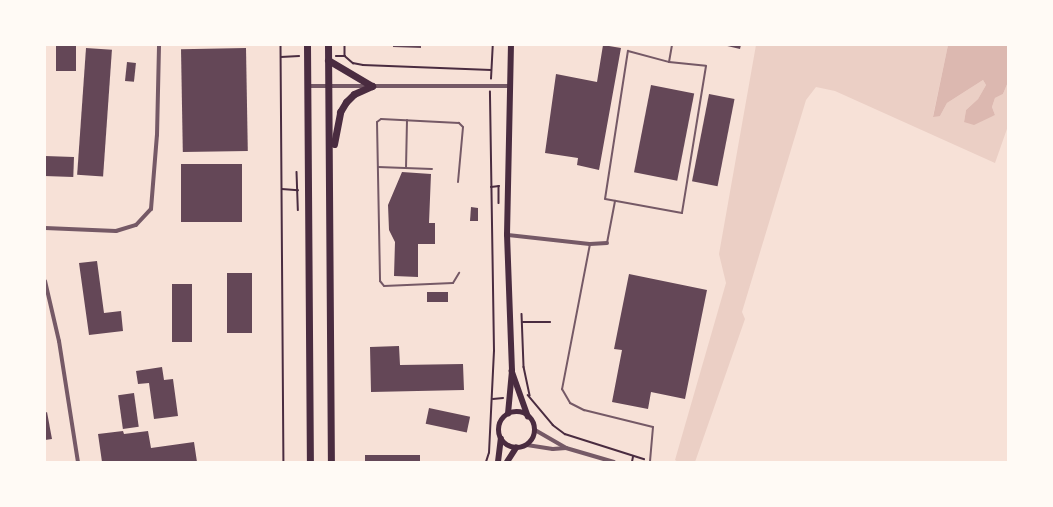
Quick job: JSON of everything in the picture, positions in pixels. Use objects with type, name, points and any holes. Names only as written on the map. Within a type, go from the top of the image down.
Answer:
[{"type":"highway","points":[[307,45],[310,462]]},
{"type":"highway","points":[[328,45],[331,166],[331,462]]},
{"type":"highway","points":[[328,58],[372,86]]},
{"type":"highway","points":[[331,166],[340,112],[354,94],[372,86]]},
{"type":"main road","points":[[498,462],[502,439],[500,425],[508,414],[512,371],[507,235],[511,45]]},
{"type":"main road","points":[[502,439],[508,445],[516,448],[527,445],[533,439],[535,430],[528,416],[512,371]]},
{"type":"main road","points":[[508,414],[518,412],[528,416]]},
{"type":"main road","points":[[507,462],[516,448]]},
{"type":"street","points":[[45,228],[116,231],[136,225],[151,209],[157,135],[159,45]]},
{"type":"street","points":[[307,86],[510,86]]},
{"type":"street","points":[[507,235],[590,244],[608,243]]},
{"type":"street","points":[[45,281],[59,341],[78,462]]},
{"type":"street","points":[[535,430],[566,448],[614,462]]},
{"type":"street","points":[[527,445],[553,449],[566,448]]},
{"type":"lane","points":[[669,62],[672,45]]},
{"type":"lane","points":[[628,51],[669,62],[706,66],[682,213],[604,199],[628,51]]},
{"type":"lane","points":[[458,182],[463,127],[459,123],[381,119],[377,122],[380,281],[384,286],[453,283],[459,273]]},
{"type":"lane","points":[[406,168],[407,120]]},
{"type":"lane","points":[[378,167],[432,170]]},
{"type":"lane","points":[[608,243],[615,201]]},
{"type":"lane","points":[[590,244],[562,388],[570,403],[584,410],[653,427],[650,461]]},
{"type":"path","points":[[281,45],[284,462]]},
{"type":"path","points":[[345,45],[345,56]]},
{"type":"path","points":[[486,462],[492,399],[490,86],[493,45]]},
{"type":"path","points":[[281,57],[307,55]]},
{"type":"path","points":[[328,58],[345,56],[353,63],[363,65],[491,70]]},
{"type":"path","points":[[297,172],[298,210]]},
{"type":"path","points":[[491,187],[499,186],[500,210]]},
{"type":"path","points":[[281,189],[298,190]]},
{"type":"path","points":[[522,314],[525,375],[530,395],[553,426],[565,434],[633,457],[650,461]]},
{"type":"path","points":[[523,322],[550,322]]},
{"type":"path","points":[[521,395],[530,395]]},
{"type":"path","points":[[492,399],[510,398]]},
{"type":"path","points":[[632,462],[633,457]]},
{"type":"shaded area","points":[[756,45],[948,45],[933,116],[940,116],[947,103],[983,80],[986,85],[978,99],[966,110],[964,122],[995,115],[992,107],[995,98],[1003,94],[1008,82],[1008,126],[995,163],[835,91],[816,87],[806,100],[742,312],[745,319],[695,462],[678,462],[675,460],[726,283],[719,254]]},
{"type":"shaded area","points":[[948,45],[1008,45],[1008,82],[1003,94],[995,98],[992,107],[995,115],[974,125],[964,122],[966,110],[978,99],[986,85],[983,80],[947,103],[940,116],[933,117]]},
{"type":"building","points":[[56,45],[76,45],[76,71],[56,71]]},
{"type":"building","points":[[393,45],[421,45],[421,48],[393,47]]},
{"type":"building","points":[[603,45],[621,48],[599,170],[577,165],[578,158],[545,153],[556,74],[597,82]]},
{"type":"building","points":[[723,45],[741,45],[740,49]]},
{"type":"building","points":[[86,48],[112,50],[103,177],[77,175]]},
{"type":"building","points":[[246,48],[248,151],[183,152],[181,49]]},
{"type":"building","points":[[127,62],[136,63],[134,82],[125,81]]},
{"type":"building","points":[[651,85],[694,93],[677,181],[634,172]]},
{"type":"building","points":[[709,94],[735,99],[718,186],[692,181]]},
{"type":"building","points":[[45,156],[74,157],[73,177],[45,176]]},
{"type":"building","points":[[181,164],[242,164],[242,222],[181,222]]},
{"type":"building","points":[[402,172],[431,174],[429,223],[435,223],[435,244],[418,244],[418,277],[394,276],[395,242],[389,230],[388,205]]},
{"type":"building","points":[[471,207],[478,208],[478,221],[470,221]]},
{"type":"building","points":[[97,261],[104,313],[121,311],[123,331],[89,335],[79,263]]},
{"type":"building","points":[[227,273],[252,273],[252,333],[227,333]]},
{"type":"building","points":[[629,274],[707,290],[685,399],[651,392],[648,409],[612,402],[622,350],[614,349]]},
{"type":"building","points":[[172,284],[192,284],[192,342],[172,342]]},
{"type":"building","points":[[427,292],[448,292],[448,302],[427,302]]},
{"type":"building","points":[[399,346],[400,365],[463,364],[464,390],[371,392],[370,347]]},
{"type":"building","points":[[162,367],[164,380],[173,379],[178,416],[154,419],[149,383],[138,384],[136,371]]},
{"type":"building","points":[[134,393],[139,427],[123,429],[118,395]]},
{"type":"building","points":[[429,408],[470,417],[467,432],[426,424]]},
{"type":"building","points":[[47,412],[52,439],[45,440],[45,413]]},
{"type":"building","points":[[123,431],[124,434],[148,431],[151,448],[194,442],[197,462],[102,462],[98,434]]},
{"type":"building","points":[[365,455],[420,455],[420,462],[365,462]]}]
